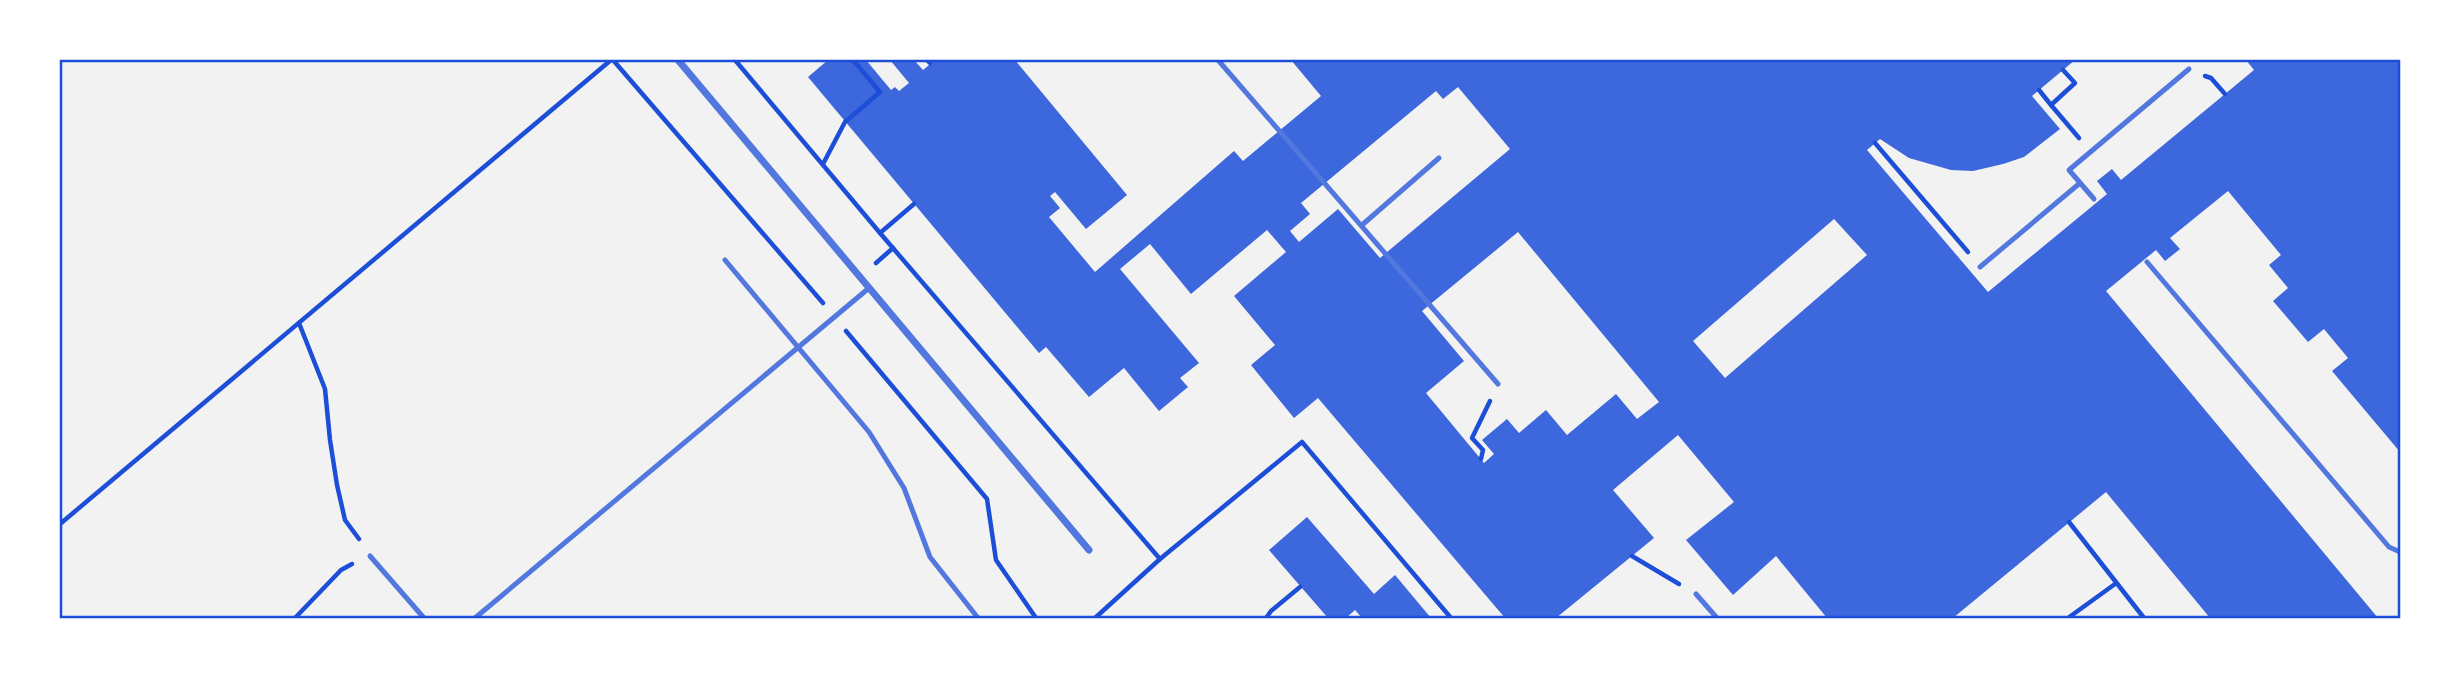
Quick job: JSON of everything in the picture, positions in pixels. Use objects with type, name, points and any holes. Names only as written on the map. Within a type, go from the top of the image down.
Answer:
[{"type":"street","points":[[678,60],[1089,550]]},
{"type":"lane","points":[[1218,60],[1498,384]]},
{"type":"lane","points":[[2094,199],[2069,170],[2189,69]]},
{"type":"lane","points":[[1362,225],[1439,158]]},
{"type":"lane","points":[[1980,267],[2080,183]]},
{"type":"lane","points":[[725,260],[869,432],[904,488],[930,557],[978,618]]},
{"type":"lane","points":[[2147,262],[2389,547],[2400,552]]},
{"type":"lane","points":[[475,618],[869,288]]},
{"type":"lane","points":[[370,556],[424,618]]},
{"type":"lane","points":[[1696,594],[1717,618]]},
{"type":"path","points":[[60,524],[611,60]]},
{"type":"path","points":[[738,60],[880,233],[1160,559]]},
{"type":"path","points":[[823,164],[845,122],[880,92],[853,60]]},
{"type":"path","points":[[2051,105],[2075,83],[2063,70]]},
{"type":"path","points":[[2039,90],[2091,152]]},
{"type":"path","points":[[1875,143],[1980,267]]},
{"type":"path","points":[[880,233],[914,204]]},
{"type":"path","points":[[295,618],[309,598],[341,570],[370,556],[345,520],[330,440],[325,388],[299,323]]},
{"type":"path","points":[[1481,459],[1482,450],[1472,438],[1498,384]]},
{"type":"path","points":[[1094,618],[1160,559],[1302,442],[1451,618]]},
{"type":"path","points":[[2069,523],[2144,618]]},
{"type":"path","points":[[1632,556],[1696,594]]},
{"type":"path","points":[[2067,618],[2115,584]]},
{"type":"path","points":[[1266,618],[1270,611],[1300,587]]},
{"type":"building","points":[[828,60],[866,60],[891,90],[895,87],[899,91],[909,83],[890,60],[914,60],[923,70],[935,60],[1015,60],[1127,195],[1086,229],[1055,192],[1050,196],[1060,208],[1049,217],[1095,272],[1234,151],[1243,161],[1321,96],[1291,60],[2075,60],[2032,96],[2060,129],[2024,157],[1973,171],[1951,170],[1909,158],[1880,139],[1867,150],[1988,292],[2107,194],[2097,181],[2112,169],[2121,180],[2254,70],[2246,60],[2400,60],[2400,452],[2332,371],[2348,358],[2324,329],[2308,342],[2273,301],[2288,288],[2269,265],[2281,255],[2228,191],[2170,238],[2180,249],[2165,261],[2156,250],[2106,291],[2378,618],[2210,618],[2106,492],[1953,618],[1827,618],[1776,556],[1733,595],[1686,540],[1734,502],[1678,435],[1613,490],[1654,538],[1556,618],[1505,618],[1318,398],[1294,418],[1251,365],[1275,345],[1234,296],[1286,252],[1267,230],[1191,294],[1150,244],[1120,269],[1199,363],[1180,378],[1188,387],[1159,411],[1124,368],[1089,397],[1046,347],[1039,353],[808,77]],"holes":[[[1458,87],[1510,149],[1380,258],[1338,209],[1299,242],[1290,231],[1310,214],[1301,203],[1436,91],[1443,99]],[[1834,219],[1867,255],[1725,378],[1693,341]],[[1518,232],[1659,402],[1637,419],[1616,394],[1567,435],[1546,410],[1519,433],[1507,419],[1482,440],[1494,454],[1484,463],[1426,393],[1464,361],[1422,311]]]},
{"type":"building","points":[[1307,517],[1374,594],[1395,575],[1431,618],[1362,618],[1355,610],[1346,618],[1328,618],[1269,550]]}]
